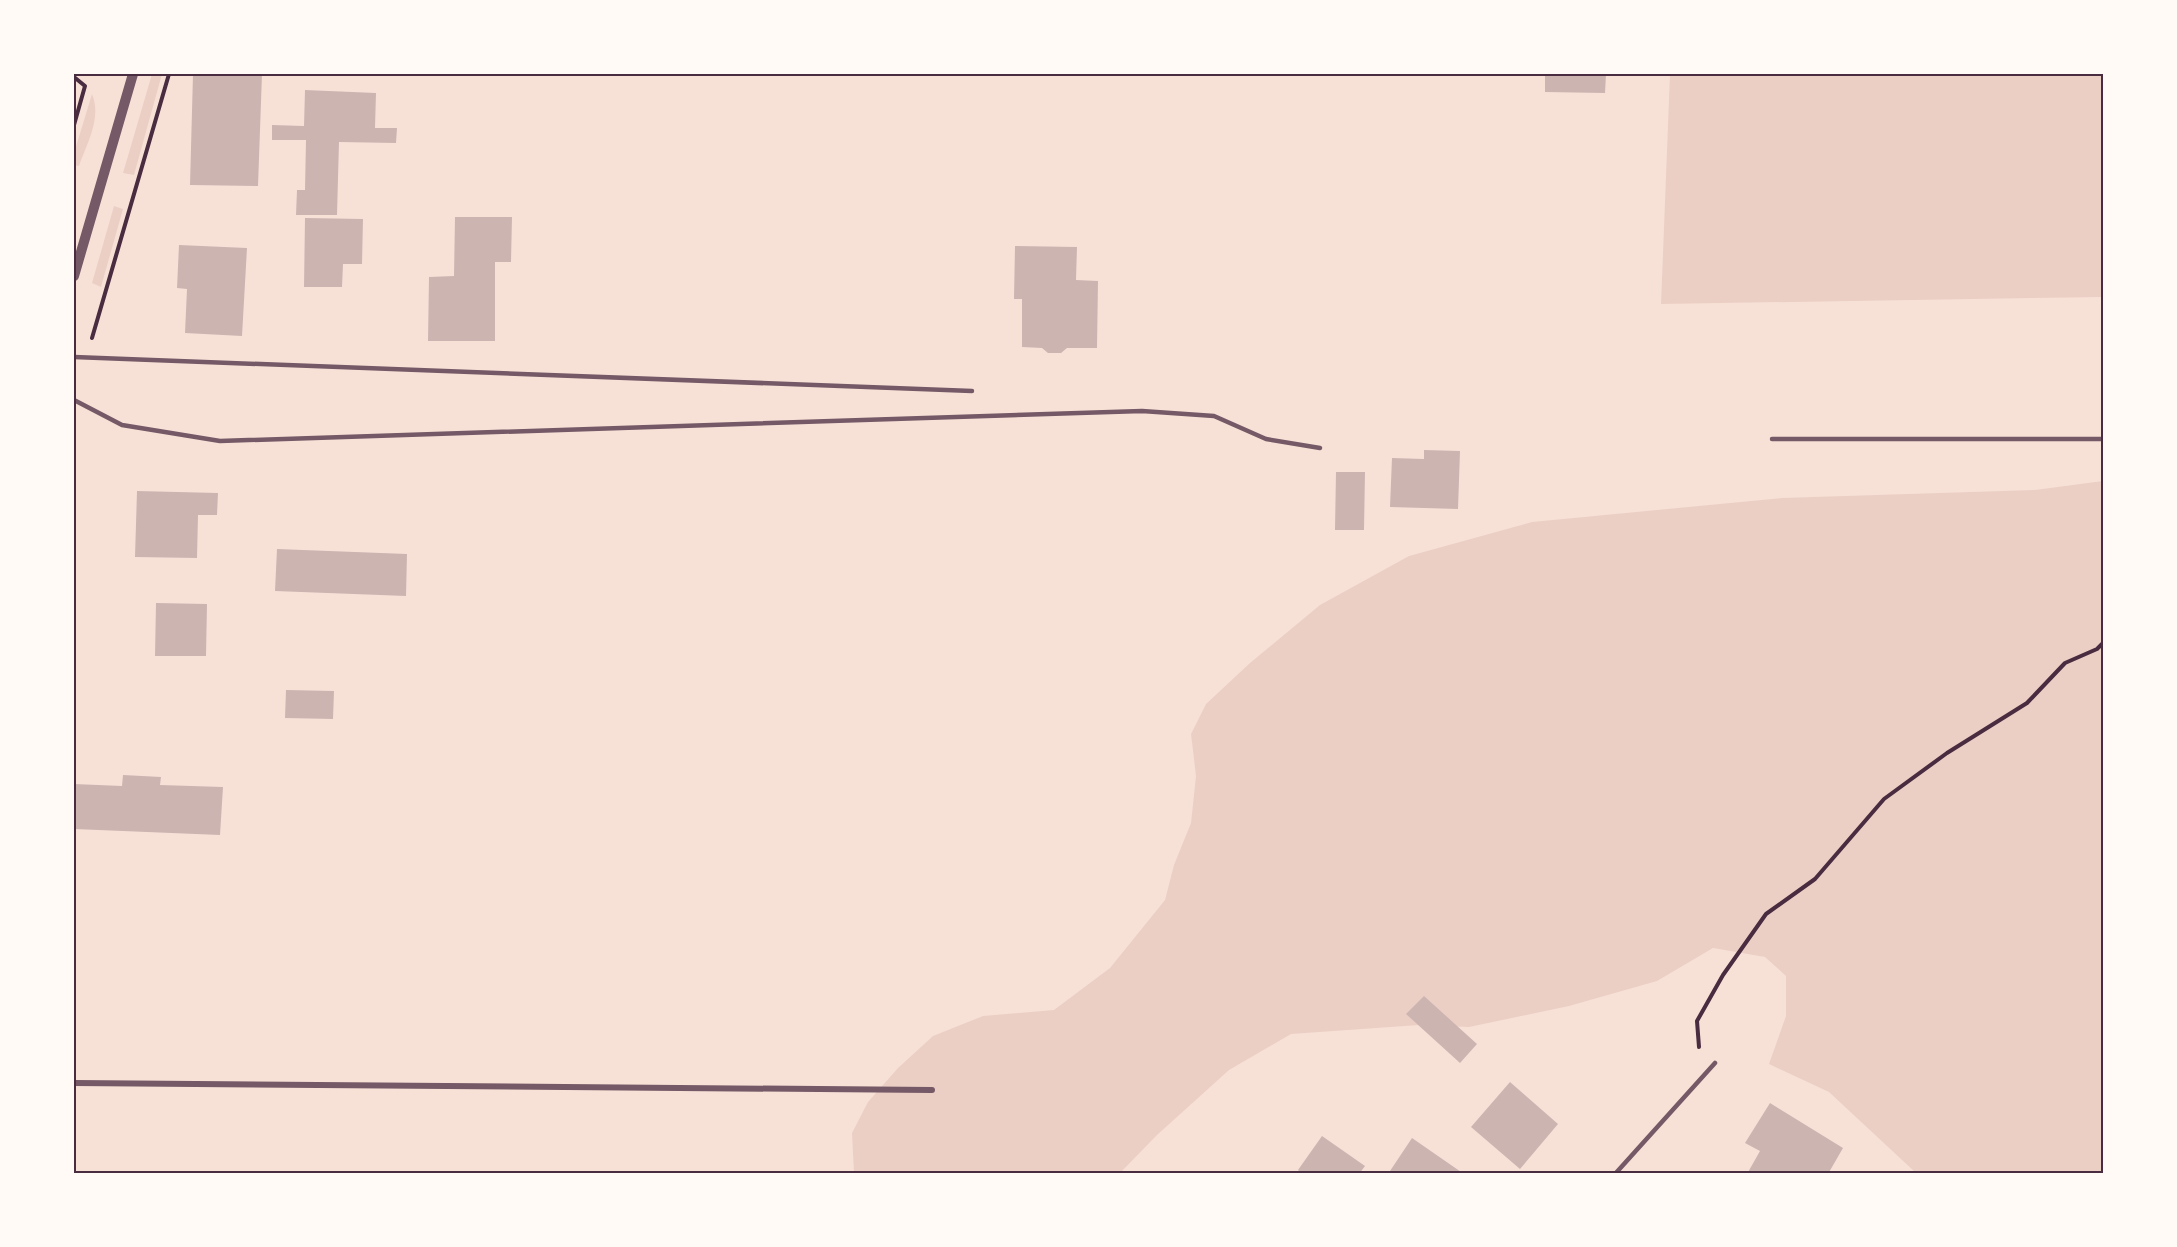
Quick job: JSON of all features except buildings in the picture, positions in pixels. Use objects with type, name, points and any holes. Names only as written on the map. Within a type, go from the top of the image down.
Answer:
[{"type":"street","points":[[74,276],[130,75]]},
{"type":"street","points":[[74,1083],[932,1090]]},
{"type":"lane","points":[[74,357],[972,391]]},
{"type":"lane","points":[[74,400],[122,425],[220,441],[1142,411],[1214,416],[1266,439],[1320,448]]},
{"type":"lane","points":[[1772,439],[2103,438]]},
{"type":"lane","points":[[1615,1173],[1715,1063]]},
{"type":"path","points":[[86,357],[169,74]]},
{"type":"path","points":[[74,77],[85,86],[74,125]]},
{"type":"path","points":[[1702,1077],[1697,1021],[1723,975],[1766,914],[1815,879],[1884,799],[1947,753],[2027,703],[2065,663],[2097,649],[2103,642]]},
{"type":"shaded area","points":[[152,74],[162,74],[134,175],[123,173]]},
{"type":"shaded area","points":[[1670,74],[2103,74],[2103,297],[1661,304]]},
{"type":"shaded area","points":[[92,94],[95,112],[92,130],[79,166],[74,165],[74,153]]},
{"type":"shaded area","points":[[114,206],[123,209],[101,287],[92,283]]},
{"type":"shaded area","points":[[2103,481],[2103,1173],[1916,1173],[1829,1092],[1769,1064],[1786,1016],[1786,976],[1765,957],[1713,948],[1657,981],[1569,1006],[1469,1027],[1419,1025],[1291,1034],[1229,1070],[1157,1135],[1120,1173],[854,1173],[852,1133],[868,1102],[898,1068],[933,1036],[983,1016],[1054,1010],[1110,968],[1165,900],[1174,865],[1191,823],[1196,776],[1191,734],[1206,704],[1250,663],[1320,605],[1409,556],[1532,522],[1782,498],[2035,490]]}]
